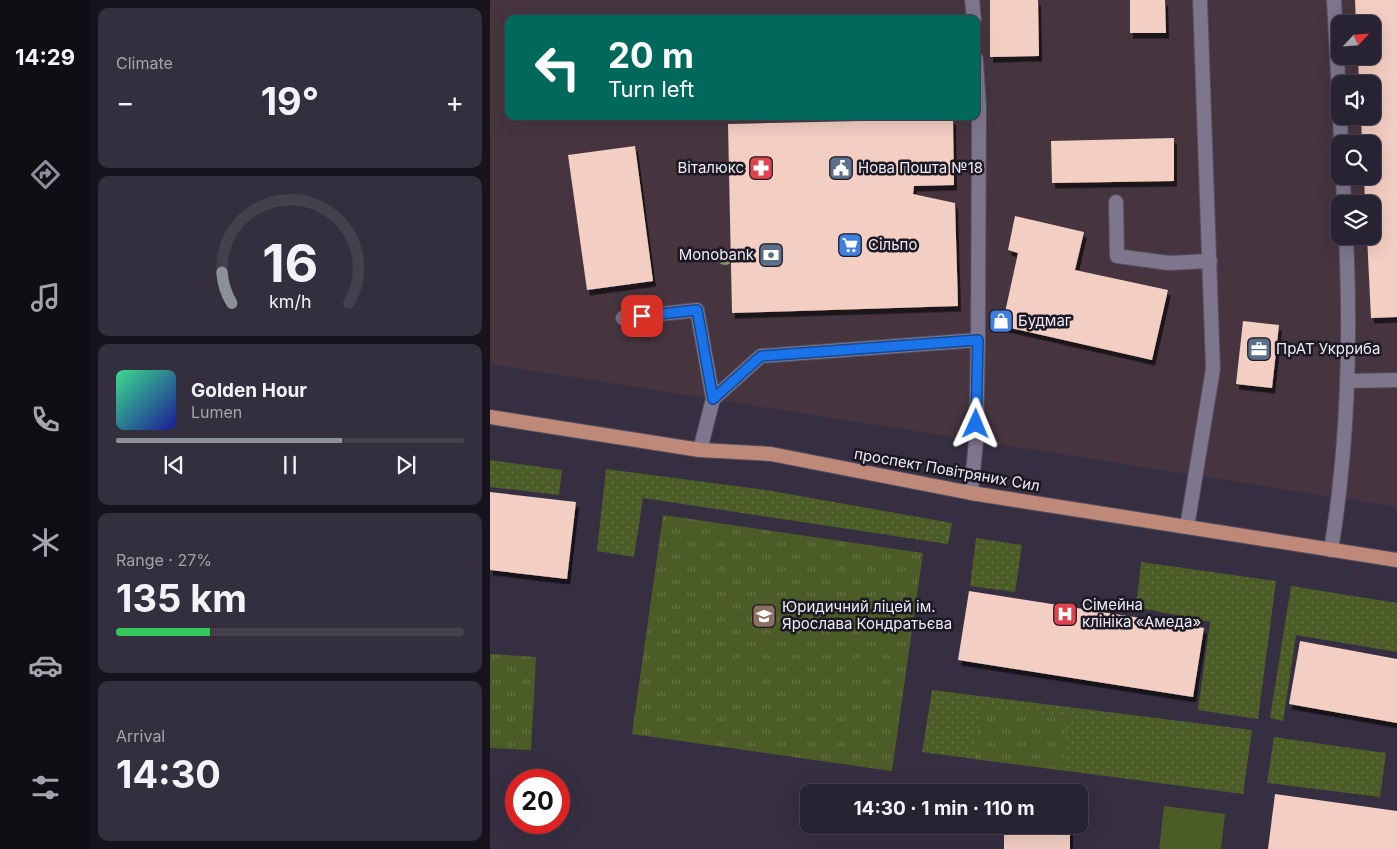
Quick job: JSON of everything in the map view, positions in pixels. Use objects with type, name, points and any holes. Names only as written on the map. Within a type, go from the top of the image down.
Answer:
[{"type":"main road","name":"проспект Повітряних Сил","points":[[490,417],[700,450],[771,454],[971,493],[1397,560]]},
{"type":"lane","points":[[972,0],[974,15]]},
{"type":"lane","points":[[1187,527],[1212,379],[1210,261],[1200,0]]},
{"type":"lane","points":[[1334,0],[1338,75]]},
{"type":"lane","points":[[971,493],[976,441],[979,120]]},
{"type":"lane","points":[[1116,202],[1117,256],[1169,263],[1210,261]]},
{"type":"lane","points":[[1330,550],[1340,498],[1347,422],[1346,245]]},
{"type":"lane","points":[[624,318],[697,310],[713,399],[700,450]]},
{"type":"lane","points":[[713,399],[761,356],[978,340]]},
{"type":"lane","points":[[1347,381],[1397,380]]},
{"type":"shaded area","points":[[490,0],[1397,0],[1397,507],[490,364]]},
{"type":"green space","points":[[490,460],[562,470],[559,495],[490,487]]},
{"type":"green space","points":[[606,469],[766,490],[952,523],[948,544],[643,498],[634,557],[597,551]]},
{"type":"green space","points":[[663,515],[923,553],[892,771],[632,734]]},
{"type":"green space","points":[[976,538],[1022,545],[1015,592],[970,586]]},
{"type":"green space","points":[[1141,562],[1276,581],[1258,719],[1198,710],[1210,622],[1136,607]]},
{"type":"green space","points":[[1291,586],[1397,603],[1397,652],[1296,635],[1283,721],[1270,718]]},
{"type":"green space","points":[[490,654],[536,657],[531,750],[490,748]]},
{"type":"green space","points":[[932,690],[1252,730],[1243,794],[922,752]]},
{"type":"green space","points":[[980,706],[1068,717],[1062,770],[975,759]]},
{"type":"green space","points":[[1274,737],[1386,753],[1380,797],[1267,783]]},
{"type":"green space","points":[[1164,806],[1225,814],[1221,849],[1159,849]]},
{"type":"building","points":[[990,0],[1038,0],[1039,56],[990,57]]},
{"type":"building","points":[[1130,0],[1165,0],[1166,33],[1130,33]]},
{"type":"building","points":[[1355,0],[1397,0],[1397,317],[1371,318],[1367,245],[1381,245],[1381,195],[1365,195],[1364,185],[1381,185],[1381,135],[1362,135],[1361,125],[1381,125],[1381,75],[1359,75],[1358,65],[1381,65],[1381,15],[1356,15]]},
{"type":"building","points":[[953,120],[954,185],[914,186],[913,194],[955,203],[958,306],[732,313],[728,124]]},
{"type":"building","points":[[1174,138],[1174,181],[1052,183],[1051,141]]},
{"type":"building","points":[[635,146],[653,281],[587,290],[568,155]]},
{"type":"building","points":[[1015,216],[1084,232],[1075,270],[1168,290],[1152,360],[1002,326],[1018,253],[1008,250]]},
{"type":"building","points":[[1243,321],[1279,325],[1272,388],[1236,384]]},
{"type":"building","points":[[490,492],[576,502],[567,579],[490,570]]},
{"type":"building","points":[[969,591],[1204,628],[1193,697],[958,660]]},
{"type":"building","points":[[1300,641],[1397,659],[1397,723],[1289,704]]},
{"type":"building","points":[[1275,794],[1397,811],[1397,849],[1268,849]]},
{"type":"building","points":[[1004,834],[1070,834],[1070,849],[1004,849]]},
{"type":"place","name":"Віталюкс","points":[[761,168]]},
{"type":"place","name":"Нова Пошта №18","points":[[841,168]]},
{"type":"place","name":"Сільпо","points":[[850,245]]},
{"type":"place","name":"Monobank","points":[[771,255]]},
{"type":"place","name":"Будмаг","points":[[1001,321]]},
{"type":"place","name":"ПрАТ Укрриба","points":[[1259,349]]},
{"type":"place","name":"Сімейна клініка «Амеда»","points":[[1065,614]]},
{"type":"place","name":"Юридичний ліцей ім. Ярослава Кондратьєва","points":[[764,616]]},
{"type":"route","points":[[642,316],[697,310],[713,399],[761,356],[978,340],[976,424]]}]
